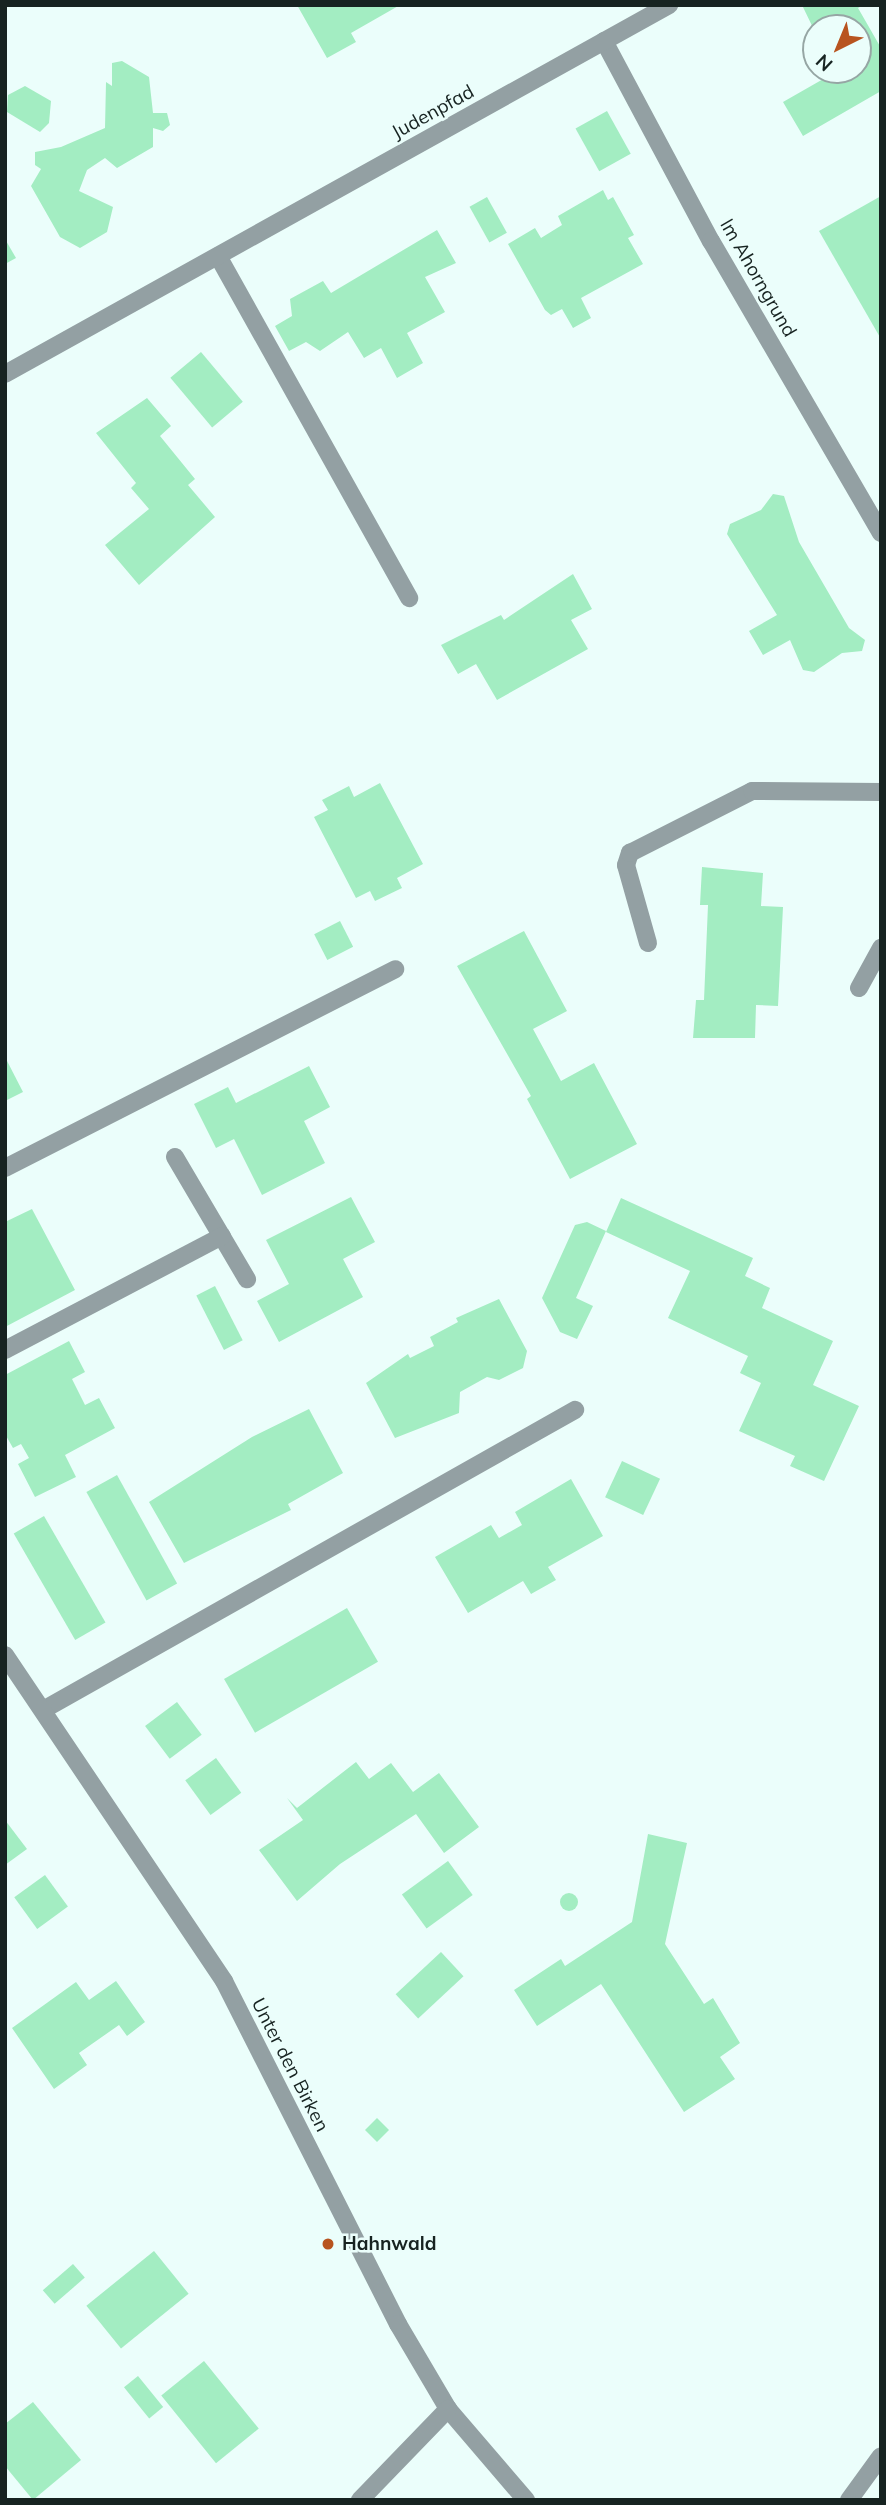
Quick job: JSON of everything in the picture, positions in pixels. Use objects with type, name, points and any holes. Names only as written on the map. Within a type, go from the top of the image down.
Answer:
[{"type":"street","name":"Judenpfad","points":[[5,374],[669,5]]},
{"type":"street","name":"Im Ahorngrund","points":[[604,41],[711,241],[881,533]]},
{"type":"street","points":[[218,256],[409,598]]},
{"type":"street","points":[[648,943],[626,865],[630,853],[752,791],[881,792]]},
{"type":"street","points":[[859,988],[881,948]]},
{"type":"street","points":[[5,1168],[395,970]]},
{"type":"street","points":[[175,1157],[247,1279]]},
{"type":"street","points":[[5,1350],[222,1236]]},
{"type":"street","points":[[43,1710],[575,1410]]},
{"type":"street","name":"Unter den Birken","points":[[5,1655],[224,1981],[398,2324],[448,2409],[526,2500]]},
{"type":"street","points":[[360,2500],[448,2409]]},
{"type":"street","points":[[849,2500],[881,2456]]},
{"type":"building","points":[[297,5],[400,5],[351,33],[356,42],[327,58]]},
{"type":"building","points":[[802,5],[863,5],[858,8],[861,14],[806,14]]},
{"type":"building","points":[[872,32],[881,48],[881,91],[803,136],[783,102],[814,84],[872,84]]},
{"type":"building","points":[[122,61],[149,77],[153,113],[167,113],[170,125],[163,131],[153,128],[153,147],[117,168],[105,158],[87,170],[79,191],[113,207],[107,232],[80,248],[60,237],[31,186],[41,169],[35,165],[35,152],[61,147],[105,128],[106,82],[112,86],[112,63]]},
{"type":"building","points":[[25,86],[51,101],[49,123],[40,132],[7,112],[8,95]]},
{"type":"building","points":[[607,111],[631,154],[599,171],[576,128]]},
{"type":"building","points":[[603,190],[608,200],[613,197],[634,235],[628,238],[643,264],[581,298],[591,318],[573,328],[562,309],[551,315],[545,310],[508,244],[535,228],[541,238],[562,225],[558,216]]},
{"type":"building","points":[[881,196],[881,339],[819,231]]},
{"type":"building","points":[[487,197],[507,233],[489,243],[470,207]]},
{"type":"building","points":[[437,230],[456,263],[425,277],[445,312],[407,333],[423,363],[397,378],[381,348],[364,358],[348,332],[320,351],[306,342],[289,351],[275,326],[292,316],[290,299],[323,281],[331,293]]},
{"type":"building","points":[[5,239],[16,258],[5,264]]},
{"type":"building","points":[[201,352],[243,402],[212,428],[170,378]]},
{"type":"building","points":[[147,398],[171,426],[160,436],[195,479],[188,485],[215,517],[139,585],[105,545],[149,509],[131,488],[136,483],[96,433]]},
{"type":"building","points":[[773,494],[784,496],[799,542],[849,628],[865,640],[862,651],[842,653],[814,672],[803,670],[790,640],[763,655],[749,631],[777,615],[727,534],[730,524],[761,510]]},
{"type":"building","points":[[573,574],[592,609],[571,620],[588,649],[497,700],[476,664],[458,674],[441,645],[501,615],[504,620]]},
{"type":"building","points":[[380,783],[423,864],[397,878],[402,888],[375,901],[370,891],[356,898],[314,817],[328,810],[322,800],[349,786],[354,797]]},
{"type":"building","points":[[702,867],[763,873],[761,906],[783,907],[778,1006],[756,1005],[755,1038],[693,1038],[696,1000],[704,1000],[708,905],[700,905]]},
{"type":"building","points":[[340,921],[353,947],[327,960],[314,934]]},
{"type":"building","points":[[524,931],[567,1011],[533,1029],[561,1081],[594,1063],[637,1144],[570,1179],[527,1099],[531,1096],[457,966]]},
{"type":"building","points":[[5,1057],[23,1092],[5,1101]]},
{"type":"building","points":[[309,1066],[330,1107],[304,1121],[325,1163],[262,1195],[234,1139],[216,1148],[194,1104],[228,1087],[236,1103]]},
{"type":"building","points":[[351,1197],[375,1242],[343,1259],[363,1297],[279,1342],[257,1301],[289,1284],[266,1240]]},
{"type":"building","points":[[621,1198],[753,1258],[745,1276],[770,1288],[762,1308],[833,1341],[813,1385],[859,1406],[824,1481],[790,1466],[795,1456],[739,1431],[761,1383],[740,1373],[748,1356],[668,1318],[690,1271],[606,1232]]},
{"type":"building","points":[[32,1209],[75,1290],[5,1327],[5,1222]]},
{"type":"building","points":[[587,1222],[606,1231],[576,1298],[593,1306],[577,1339],[560,1332],[542,1298],[575,1225]]},
{"type":"building","points":[[215,1286],[243,1340],[224,1350],[196,1296]]},
{"type":"building","points":[[499,1299],[527,1351],[523,1368],[499,1380],[487,1377],[460,1392],[459,1413],[395,1438],[366,1383],[408,1354],[410,1358],[434,1346],[430,1337],[458,1322],[456,1318]]},
{"type":"building","points":[[69,1341],[85,1372],[72,1379],[85,1405],[99,1398],[115,1428],[65,1455],[76,1477],[35,1497],[18,1464],[29,1458],[21,1444],[13,1448],[5,1434],[5,1375]]},
{"type":"building","points":[[309,1409],[343,1473],[288,1504],[291,1510],[184,1563],[149,1502],[252,1437]]},
{"type":"building","points":[[622,1461],[660,1479],[643,1515],[605,1497]]},
{"type":"building","points":[[117,1475],[177,1583],[147,1600],[86,1492]]},
{"type":"building","points":[[571,1479],[603,1536],[548,1567],[556,1580],[531,1594],[523,1581],[468,1613],[435,1557],[491,1525],[499,1538],[522,1525],[515,1512]]},
{"type":"building","points":[[44,1516],[106,1623],[75,1640],[14,1534]]},
{"type":"building","points":[[347,1608],[378,1662],[255,1733],[224,1679]]},
{"type":"building","points":[[177,1702],[202,1735],[170,1759],[145,1726]]},
{"type":"building","points":[[216,1758],[241,1793],[211,1815],[185,1780]]},
{"type":"building","points":[[356,1762],[369,1779],[391,1763],[413,1792],[439,1773],[479,1827],[444,1853],[416,1814],[340,1864],[297,1901],[259,1850],[303,1820],[287,1798],[297,1808]]},
{"type":"building","points":[[5,1820],[27,1849],[5,1865]]},
{"type":"building","points":[[648,1834],[687,1843],[665,1944],[704,2004],[713,1998],[740,2043],[720,2057],[735,2079],[684,2112],[601,1984],[537,2026],[514,1990],[561,1959],[565,1966],[632,1922]]},
{"type":"building","points":[[448,1861],[473,1895],[427,1928],[402,1895]]},
{"type":"building","points":[[45,1875],[68,1907],[37,1929],[14,1897]]},
{"type":"building","points":[[569,1893],[575,1896],[578,1902],[575,1908],[569,1911],[563,1908],[560,1902],[563,1896]]},
{"type":"building","points":[[441,1952],[464,1976],[418,2018],[396,1994]]},
{"type":"building","points":[[116,1981],[145,2022],[127,2036],[119,2025],[79,2053],[87,2065],[54,2089],[12,2028],[76,1982],[89,2000]]},
{"type":"building","points":[[377,2118],[389,2130],[377,2142],[365,2130]]},
{"type":"building","points":[[154,2251],[189,2294],[121,2348],[86,2306]]},
{"type":"building","points":[[73,2264],[85,2278],[55,2304],[43,2290]]},
{"type":"building","points":[[204,2361],[259,2429],[216,2463],[161,2396]]},
{"type":"building","points":[[138,2376],[163,2407],[149,2418],[124,2387]]},
{"type":"building","points":[[33,2402],[81,2460],[33,2500],[5,2466],[5,2424]]},
{"type":"place","name":"Hahnwald","points":[[328,2244]]}]
